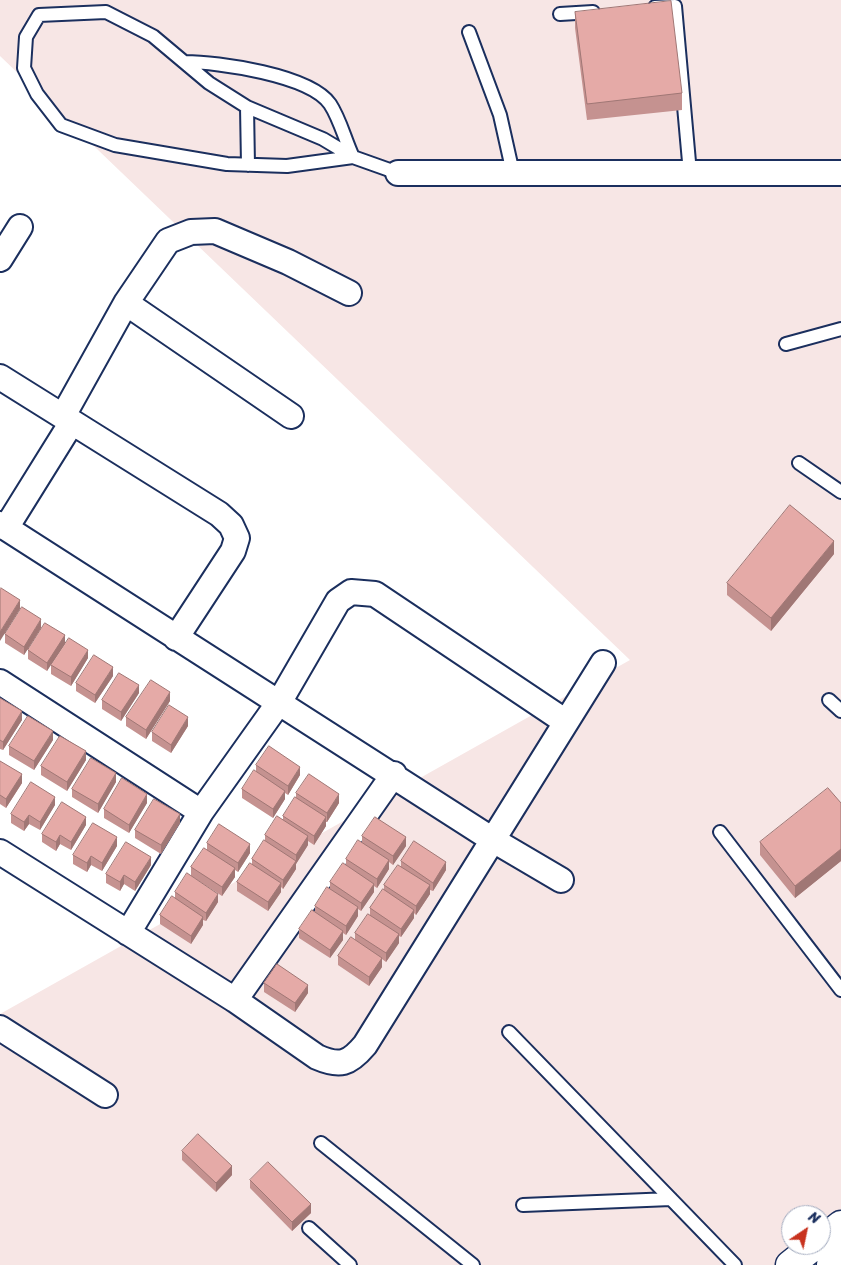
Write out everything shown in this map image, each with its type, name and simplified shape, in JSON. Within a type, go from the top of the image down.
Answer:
[{"type":"main road","points":[[831,1233],[841,1225]]},
{"type":"main road","points":[[790,1265],[803,1255]]},
{"type":"main road","points":[[831,1265],[841,1257]]},
{"type":"street","points":[[398,173],[841,173]]},
{"type":"street","points":[[0,259],[20,227]]},
{"type":"street","points":[[350,293],[288,262],[215,231],[191,232],[168,241],[126,303],[67,419],[3,526],[176,638],[280,701],[394,774],[493,840],[561,880]]},
{"type":"street","points":[[126,303],[291,416]]},
{"type":"street","points":[[0,377],[219,514],[231,525],[237,538],[233,551],[176,638]]},
{"type":"street","points":[[128,933],[201,812],[280,701],[338,601],[351,592],[375,594],[566,722]]},
{"type":"street","points":[[0,852],[235,1000],[317,1057],[330,1063],[343,1063],[355,1057],[603,664]]},
{"type":"street","points":[[0,682],[201,812]]},
{"type":"street","points":[[235,1000],[394,774]]},
{"type":"street","points":[[2,1033],[105,1095]]},
{"type":"lane","points":[[646,8],[675,6],[690,173]]},
{"type":"lane","points":[[560,14],[608,11]]},
{"type":"lane","points":[[353,157],[287,166],[248,165],[183,158],[115,145],[61,125],[37,94],[24,68],[26,37],[39,15],[106,12],[153,36],[210,83],[247,107],[323,139],[353,157],[398,173]]},
{"type":"lane","points":[[469,32],[500,115],[513,173]]},
{"type":"lane","points":[[185,62],[204,62],[240,68],[306,85],[329,103],[353,157]]},
{"type":"lane","points":[[247,107],[248,165]]},
{"type":"lane","points":[[786,344],[841,329]]},
{"type":"lane","points":[[799,462],[841,492]]},
{"type":"lane","points":[[829,700],[841,710]]},
{"type":"lane","points":[[720,832],[841,990]]},
{"type":"lane","points":[[509,1032],[734,1265]]},
{"type":"lane","points":[[320,1143],[473,1265]]},
{"type":"lane","points":[[524,1205],[671,1199]]},
{"type":"lane","points":[[309,1228],[350,1265]]},
{"type":"shaded area","points":[[0,0],[841,0],[841,1265],[0,1265],[0,1014],[630,660],[0,56]]},
{"type":"building","points":[[671,1],[682,93],[587,104],[575,12]]},
{"type":"building","points":[[790,505],[834,541],[771,618],[727,583]]},
{"type":"building","points":[[0,589],[20,600],[0,632]]},
{"type":"building","points":[[22,607],[41,619],[24,647],[5,634]]},
{"type":"building","points":[[45,623],[65,635],[47,663],[28,650]]},
{"type":"building","points":[[69,638],[88,650],[71,677],[51,665]]},
{"type":"building","points":[[94,655],[113,667],[95,695],[76,683]]},
{"type":"building","points":[[119,673],[139,685],[121,712],[102,700]]},
{"type":"building","points":[[151,680],[170,692],[146,730],[126,717]]},
{"type":"building","points":[[0,698],[22,711],[3,742],[0,740]]},
{"type":"building","points":[[169,705],[188,717],[171,745],[152,732]]},
{"type":"building","points":[[28,716],[53,731],[34,761],[9,746]]},
{"type":"building","points":[[60,736],[86,751],[67,782],[41,766]]},
{"type":"building","points":[[269,746],[300,767],[288,786],[256,765]]},
{"type":"building","points":[[91,758],[116,773],[98,804],[72,789]]},
{"type":"building","points":[[0,761],[22,774],[6,799],[0,795]]},
{"type":"building","points":[[254,770],[285,791],[273,809],[242,789]]},
{"type":"building","points":[[309,774],[339,794],[327,813],[296,793]]},
{"type":"building","points":[[122,778],[147,794],[129,825],[104,809]]},
{"type":"building","points":[[31,782],[55,797],[40,822],[29,815],[24,822],[11,814]]},
{"type":"building","points":[[828,788],[841,803],[841,849],[795,886],[760,842]]},
{"type":"building","points":[[295,797],[326,817],[314,836],[283,816]]},
{"type":"building","points":[[154,799],[180,814],[161,845],[135,830]]},
{"type":"building","points":[[62,802],[86,817],[71,842],[60,835],[56,842],[42,834]]},
{"type":"building","points":[[277,816],[308,836],[296,855],[265,835]]},
{"type":"building","points":[[375,817],[406,837],[393,856],[362,836]]},
{"type":"building","points":[[93,823],[117,837],[102,863],[91,856],[87,863],[73,855]]},
{"type":"building","points":[[219,824],[250,844],[238,863],[207,843]]},
{"type":"building","points":[[264,840],[296,861],[283,880],[252,859]]},
{"type":"building","points":[[358,840],[389,860],[377,879],[346,859]]},
{"type":"building","points":[[414,841],[446,862],[433,883],[401,861]]},
{"type":"building","points":[[126,842],[151,857],[135,882],[124,875],[120,882],[106,874]]},
{"type":"building","points":[[204,848],[235,868],[222,887],[191,867]]},
{"type":"building","points":[[250,863],[281,883],[268,902],[237,882]]},
{"type":"building","points":[[343,863],[374,884],[361,903],[330,882]]},
{"type":"building","points":[[398,865],[430,885],[416,906],[384,885]]},
{"type":"building","points":[[187,873],[218,894],[206,913],[175,892]]},
{"type":"building","points":[[327,887],[358,907],[346,926],[315,906]]},
{"type":"building","points":[[383,889],[414,910],[401,929],[370,908]]},
{"type":"building","points":[[172,896],[203,917],[191,936],[160,915]]},
{"type":"building","points":[[312,910],[343,931],[330,950],[299,929]]},
{"type":"building","points":[[368,914],[399,934],[386,953],[355,933]]},
{"type":"building","points":[[351,937],[382,958],[369,977],[338,956]]},
{"type":"building","points":[[277,964],[308,985],[295,1003],[264,983]]},
{"type":"building","points":[[198,1134],[232,1166],[216,1183],[182,1151]]},
{"type":"building","points":[[268,1162],[311,1204],[292,1222],[250,1180]]}]
